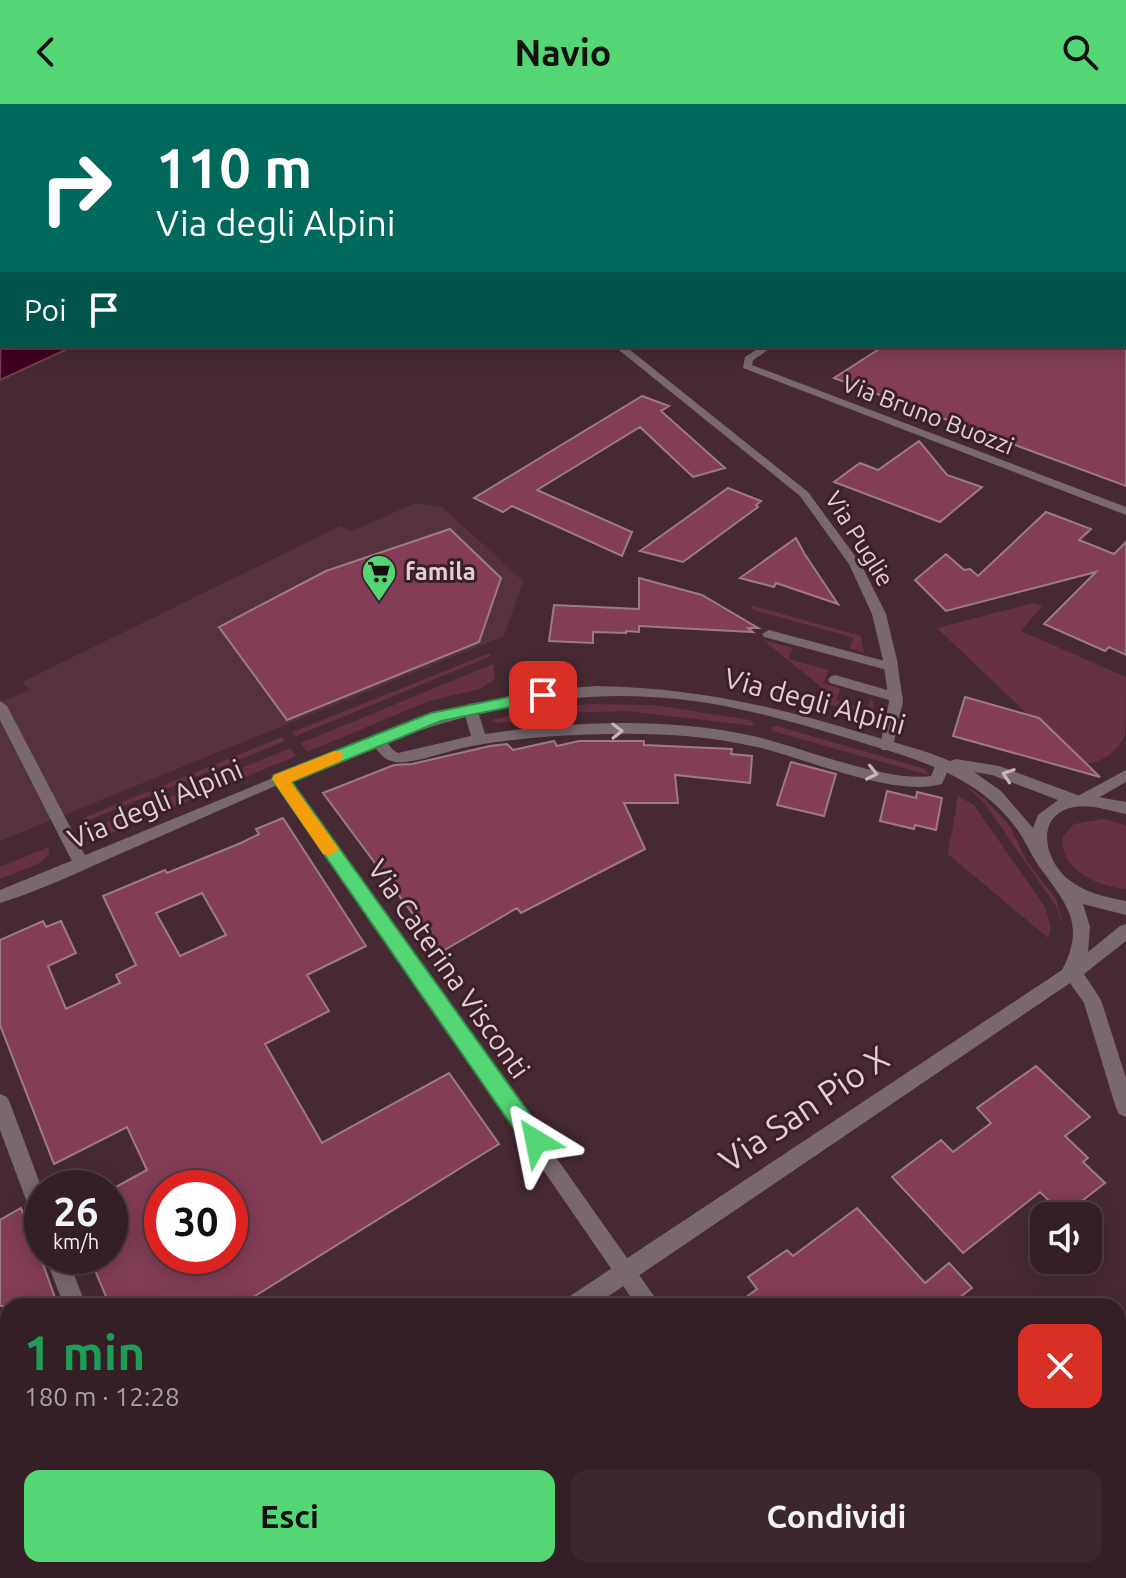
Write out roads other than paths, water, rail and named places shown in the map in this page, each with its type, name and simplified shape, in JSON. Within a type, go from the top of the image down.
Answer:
[{"type":"street","name":"Via Puglie","points":[[622,348],[804,494],[855,564],[879,614],[891,667],[896,697],[887,746]]},
{"type":"street","name":"Via Bruno Buozzi","points":[[766,348],[751,357],[747,366],[1126,511]]},
{"type":"street","points":[[769,634],[891,667]]},
{"type":"street","points":[[835,680],[896,697]]},
{"type":"street","name":"Via degli Alpini","points":[[0,897],[377,738],[470,708],[569,693],[662,693],[761,710],[939,762],[994,770],[1080,801],[1106,802],[1126,808]]},
{"type":"street","points":[[0,706],[81,863]]},
{"type":"street","points":[[470,708],[480,740]]},
{"type":"street","points":[[377,738],[391,757],[398,758],[480,740],[560,732],[705,731],[925,784],[937,780],[939,762]]},
{"type":"street","name":"Via degli Alpini","points":[[939,762],[998,795],[1021,818],[1038,851],[1059,880]]},
{"type":"street","points":[[1038,851],[1036,841],[1040,822],[1055,808],[1080,801],[1126,775]]},
{"type":"street","name":"Via Caterina Visconti","points":[[281,779],[645,1298]]},
{"type":"street","points":[[1059,880],[1093,901],[1126,908]]},
{"type":"street","points":[[1059,880],[1075,904],[1082,925],[1082,949],[1071,970],[1092,1000],[1126,1108]]},
{"type":"street","name":"Via San Pio X","points":[[586,1298],[1071,970],[1104,951],[1126,931]]},
{"type":"street","points":[[0,1103],[25,1170]]},
{"type":"street","points":[[63,1274],[72,1298]]},
{"type":"place","name":"famila","points":[[379,603]]}]
